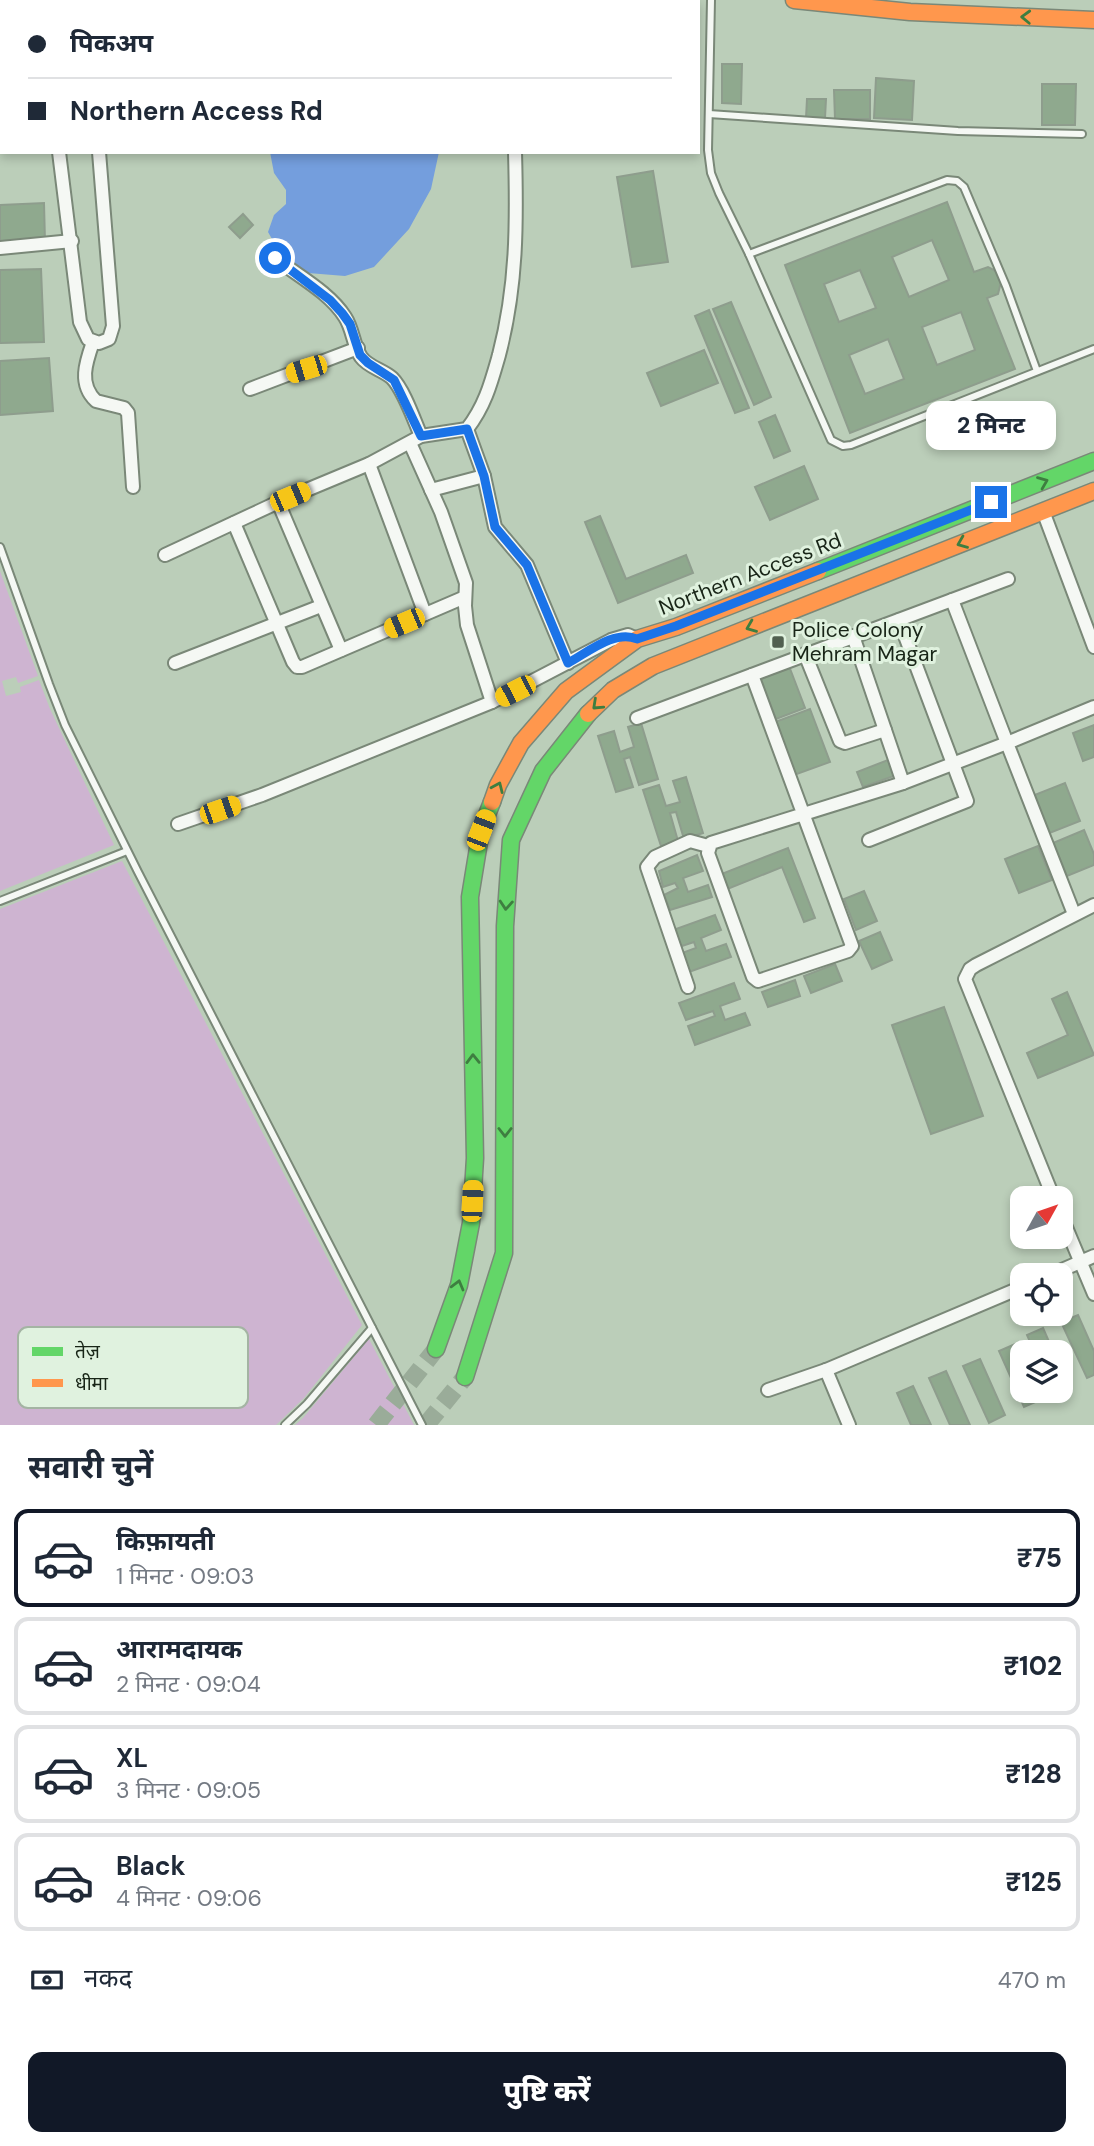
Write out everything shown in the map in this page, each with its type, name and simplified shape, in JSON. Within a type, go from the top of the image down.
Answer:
[{"type":"main road","points":[[794,0],[910,12],[1094,20]]},
{"type":"main road","name":"Northern Access Rd","points":[[436,1349],[459,1285],[471,1223],[475,1158],[470,897],[481,830],[498,785],[521,743],[566,691],[637,639],[1094,461]]},
{"type":"main road","points":[[465,1377],[504,1253],[505,926],[511,840],[543,771],[580,721],[613,690],[653,666],[1094,491]]},
{"type":"main road","points":[[676,626],[687,652]]},
{"type":"street","points":[[910,12],[925,0]]},
{"type":"street","points":[[59,154],[80,322],[84,334],[93,342]]},
{"type":"street","points":[[93,342],[108,339],[113,326],[99,154]]},
{"type":"street","points":[[165,555],[278,502],[369,464],[416,439],[467,429],[482,407],[491,385],[510,310],[515,268],[514,154]]},
{"type":"street","points":[[0,248],[72,241]]},
{"type":"street","points":[[275,258],[336,305],[350,324],[364,361],[389,376],[397,385],[431,490],[466,583],[467,625],[492,702]]},
{"type":"street","points":[[93,342],[86,360],[86,388],[96,401],[124,408],[128,413],[133,487]]},
{"type":"street","points":[[250,389],[358,348]]},
{"type":"street","points":[[467,429],[484,476],[495,527],[527,565],[568,663]]},
{"type":"street","points":[[369,464],[425,614]]},
{"type":"street","points":[[431,490],[484,476]]},
{"type":"street","points":[[278,502],[341,650]]},
{"type":"street","points":[[1043,511],[1094,647]]},
{"type":"street","points":[[234,523],[297,667],[465,597]]},
{"type":"street","points":[[637,718],[1008,579]]},
{"type":"street","points":[[952,600],[1074,914]]},
{"type":"street","points":[[175,663],[321,606]]},
{"type":"street","points":[[869,840],[966,802],[955,764],[899,620]]},
{"type":"street","points":[[178,824],[262,795],[492,702],[622,636],[628,635],[637,639]]},
{"type":"street","points":[[853,636],[903,783]]},
{"type":"street","points":[[805,654],[840,741],[845,743],[885,730]]},
{"type":"street","points":[[708,846],[717,883],[753,977],[761,981],[848,951],[852,947],[752,675]]},
{"type":"street","points":[[708,846],[715,841],[903,783],[1094,708]]},
{"type":"street","points":[[688,986],[647,867],[655,857],[690,841],[708,846]]},
{"type":"street","points":[[1049,1186],[965,979],[970,969],[976,965],[1094,905]]},
{"type":"street","points":[[1073,1245],[1094,1294]]},
{"type":"street","points":[[1073,1265],[1094,1256]]},
{"type":"street","points":[[768,1390],[826,1370],[1010,1292]]},
{"type":"street","points":[[826,1370],[849,1425]]},
{"type":"lane","points":[[711,0],[708,150],[711,173],[827,435],[836,444],[852,445],[1094,349]]},
{"type":"lane","points":[[709,114],[958,131],[1082,134]]},
{"type":"lane","points":[[749,254],[947,180],[957,181],[964,187],[975,212],[1037,371]]},
{"type":"lane","points":[[0,547],[65,725],[422,1425]]},
{"type":"lane","points":[[0,901],[127,851]]},
{"type":"lane","points":[[285,1425],[307,1404],[372,1328]]},
{"type":"shaded area","points":[[0,571],[38,676],[18,683],[16,677],[2,681],[6,696],[21,692],[20,687],[39,680],[114,845],[0,891]]},
{"type":"shaded area","points":[[122,861],[362,1325],[304,1398],[276,1425],[0,1425],[0,909]]},
{"type":"shaded area","points":[[369,1339],[414,1425],[295,1425],[303,1418]]},
{"type":"water","points":[[270,154],[439,154],[431,189],[409,229],[374,267],[345,276],[308,273],[284,260],[268,232],[274,215],[286,204],[286,190],[274,173]]},
{"type":"building","points":[[722,64],[742,64],[741,104],[722,103]]},
{"type":"building","points":[[876,78],[914,81],[912,120],[874,118]]},
{"type":"building","points":[[1042,84],[1076,84],[1075,125],[1042,125]]},
{"type":"building","points":[[834,90],[870,90],[870,119],[835,119]]},
{"type":"building","points":[[807,99],[826,99],[825,118],[806,118]]},
{"type":"building","points":[[653,171],[668,262],[632,267],[617,177]]},
{"type":"building","points":[[947,202],[974,272],[988,267],[998,272],[1001,282],[998,294],[987,298],[1015,369],[850,433],[785,265]],"holes":[[[932,240],[949,280],[909,297],[892,257]],[[860,270],[876,308],[839,322],[824,284]],[[961,312],[975,350],[937,365],[922,327]],[[888,339],[904,379],[865,394],[849,355]]]},
{"type":"building","points":[[44,203],[45,242],[0,244],[0,205]]},
{"type":"building","points":[[243,214],[253,225],[240,238],[229,227]]},
{"type":"building","points":[[41,269],[44,342],[0,343],[0,270]]},
{"type":"building","points":[[731,302],[771,397],[754,405],[713,309]]},
{"type":"building","points":[[709,310],[749,408],[735,413],[695,316]]},
{"type":"building","points":[[704,350],[718,383],[661,406],[647,373]]},
{"type":"building","points":[[49,358],[53,411],[0,415],[0,361]]},
{"type":"building","points":[[775,415],[790,451],[774,458],[759,422]]},
{"type":"building","points":[[804,466],[818,499],[770,520],[755,487]]},
{"type":"building","points":[[600,516],[626,579],[686,555],[693,573],[618,603],[585,522]]},
{"type":"building","points":[[789,666],[805,708],[776,719],[760,678]]},
{"type":"building","points":[[810,709],[830,762],[794,775],[775,722]]},
{"type":"building","points":[[641,723],[658,779],[639,785],[630,757],[624,759],[633,787],[616,792],[598,736],[614,731],[620,752],[634,747],[628,727]]},
{"type":"building","points":[[1094,725],[1094,757],[1083,761],[1073,733]]},
{"type":"building","points":[[888,760],[894,776],[863,787],[857,772]]},
{"type":"building","points":[[686,777],[703,833],[684,839],[676,812],[670,813],[678,841],[661,846],[643,790],[659,785],[666,806],[680,802],[673,781]]},
{"type":"building","points":[[1065,783],[1080,821],[1047,834],[1032,796]]},
{"type":"building","points":[[1084,830],[1094,854],[1094,865],[1067,876],[1053,843]]},
{"type":"building","points":[[1038,846],[1052,880],[1019,893],[1005,859]]},
{"type":"building","points":[[788,848],[815,918],[804,922],[782,867],[725,890],[719,875]]},
{"type":"building","points":[[697,855],[703,871],[683,878],[688,892],[708,885],[712,897],[670,910],[664,895],[678,888],[675,883],[663,887],[659,871]]},
{"type":"building","points":[[864,891],[877,921],[856,930],[844,899]]},
{"type":"building","points":[[715,915],[721,930],[701,938],[706,951],[726,944],[731,957],[689,972],[682,953],[696,948],[694,942],[679,947],[673,930]]},
{"type":"building","points":[[880,932],[892,960],[872,969],[859,941]]},
{"type":"building","points":[[835,964],[842,981],[811,993],[804,976]]},
{"type":"building","points":[[795,980],[800,996],[768,1007],[762,992]]},
{"type":"building","points":[[734,983],[740,999],[720,1006],[725,1020],[745,1013],[750,1025],[695,1045],[688,1026],[715,1016],[713,1011],[686,1020],[679,1003]]},
{"type":"building","points":[[1067,992],[1094,1055],[1038,1078],[1027,1053],[1068,1035],[1052,999]]},
{"type":"building","points":[[944,1007],[983,1116],[931,1134],[892,1025]]},
{"type":"building","points":[[1078,1315],[1094,1351],[1094,1375],[1087,1378],[1073,1348],[1073,1340],[1069,1340],[1063,1326],[1073,1326],[1073,1317]]},
{"type":"building","points":[[1043,1328],[1048,1340],[1029,1340],[1027,1335]]},
{"type":"building","points":[[1010,1346],[1010,1376],[999,1351]]},
{"type":"building","points":[[980,1359],[1005,1415],[989,1423],[963,1366]]},
{"type":"building","points":[[946,1371],[970,1425],[950,1425],[929,1378]]},
{"type":"building","points":[[913,1386],[931,1425],[911,1425],[897,1393]]},
{"type":"tunnel","points":[[376,1425],[436,1349]]},
{"type":"tunnel","points":[[426,1425],[465,1377]]},
{"type":"traffic: fast","points":[[818,571],[1094,461]]},
{"type":"traffic: fast","points":[[465,1377],[504,1253],[505,926],[511,840],[543,771],[588,714]]},
{"type":"traffic: fast","points":[[436,1349],[459,1285],[471,1223],[475,1158],[470,897],[481,830],[492,802]]},
{"type":"traffic: slow","points":[[794,0],[910,12],[1094,20]]},
{"type":"traffic: slow","points":[[588,714],[613,690],[653,666],[1094,491]]},
{"type":"traffic: slow","points":[[492,802],[498,785],[521,743],[566,691],[637,639],[676,627],[818,571]]},
{"type":"place","name":"Police Colony Mehram Magar","points":[[778,642]]},
{"type":"route","points":[[275,258],[330,300],[342,313],[350,324],[360,355],[364,361],[394,380],[421,436],[467,429],[484,476],[495,527],[527,565],[568,663],[611,640],[628,635],[637,639],[676,626],[991,502]]}]
